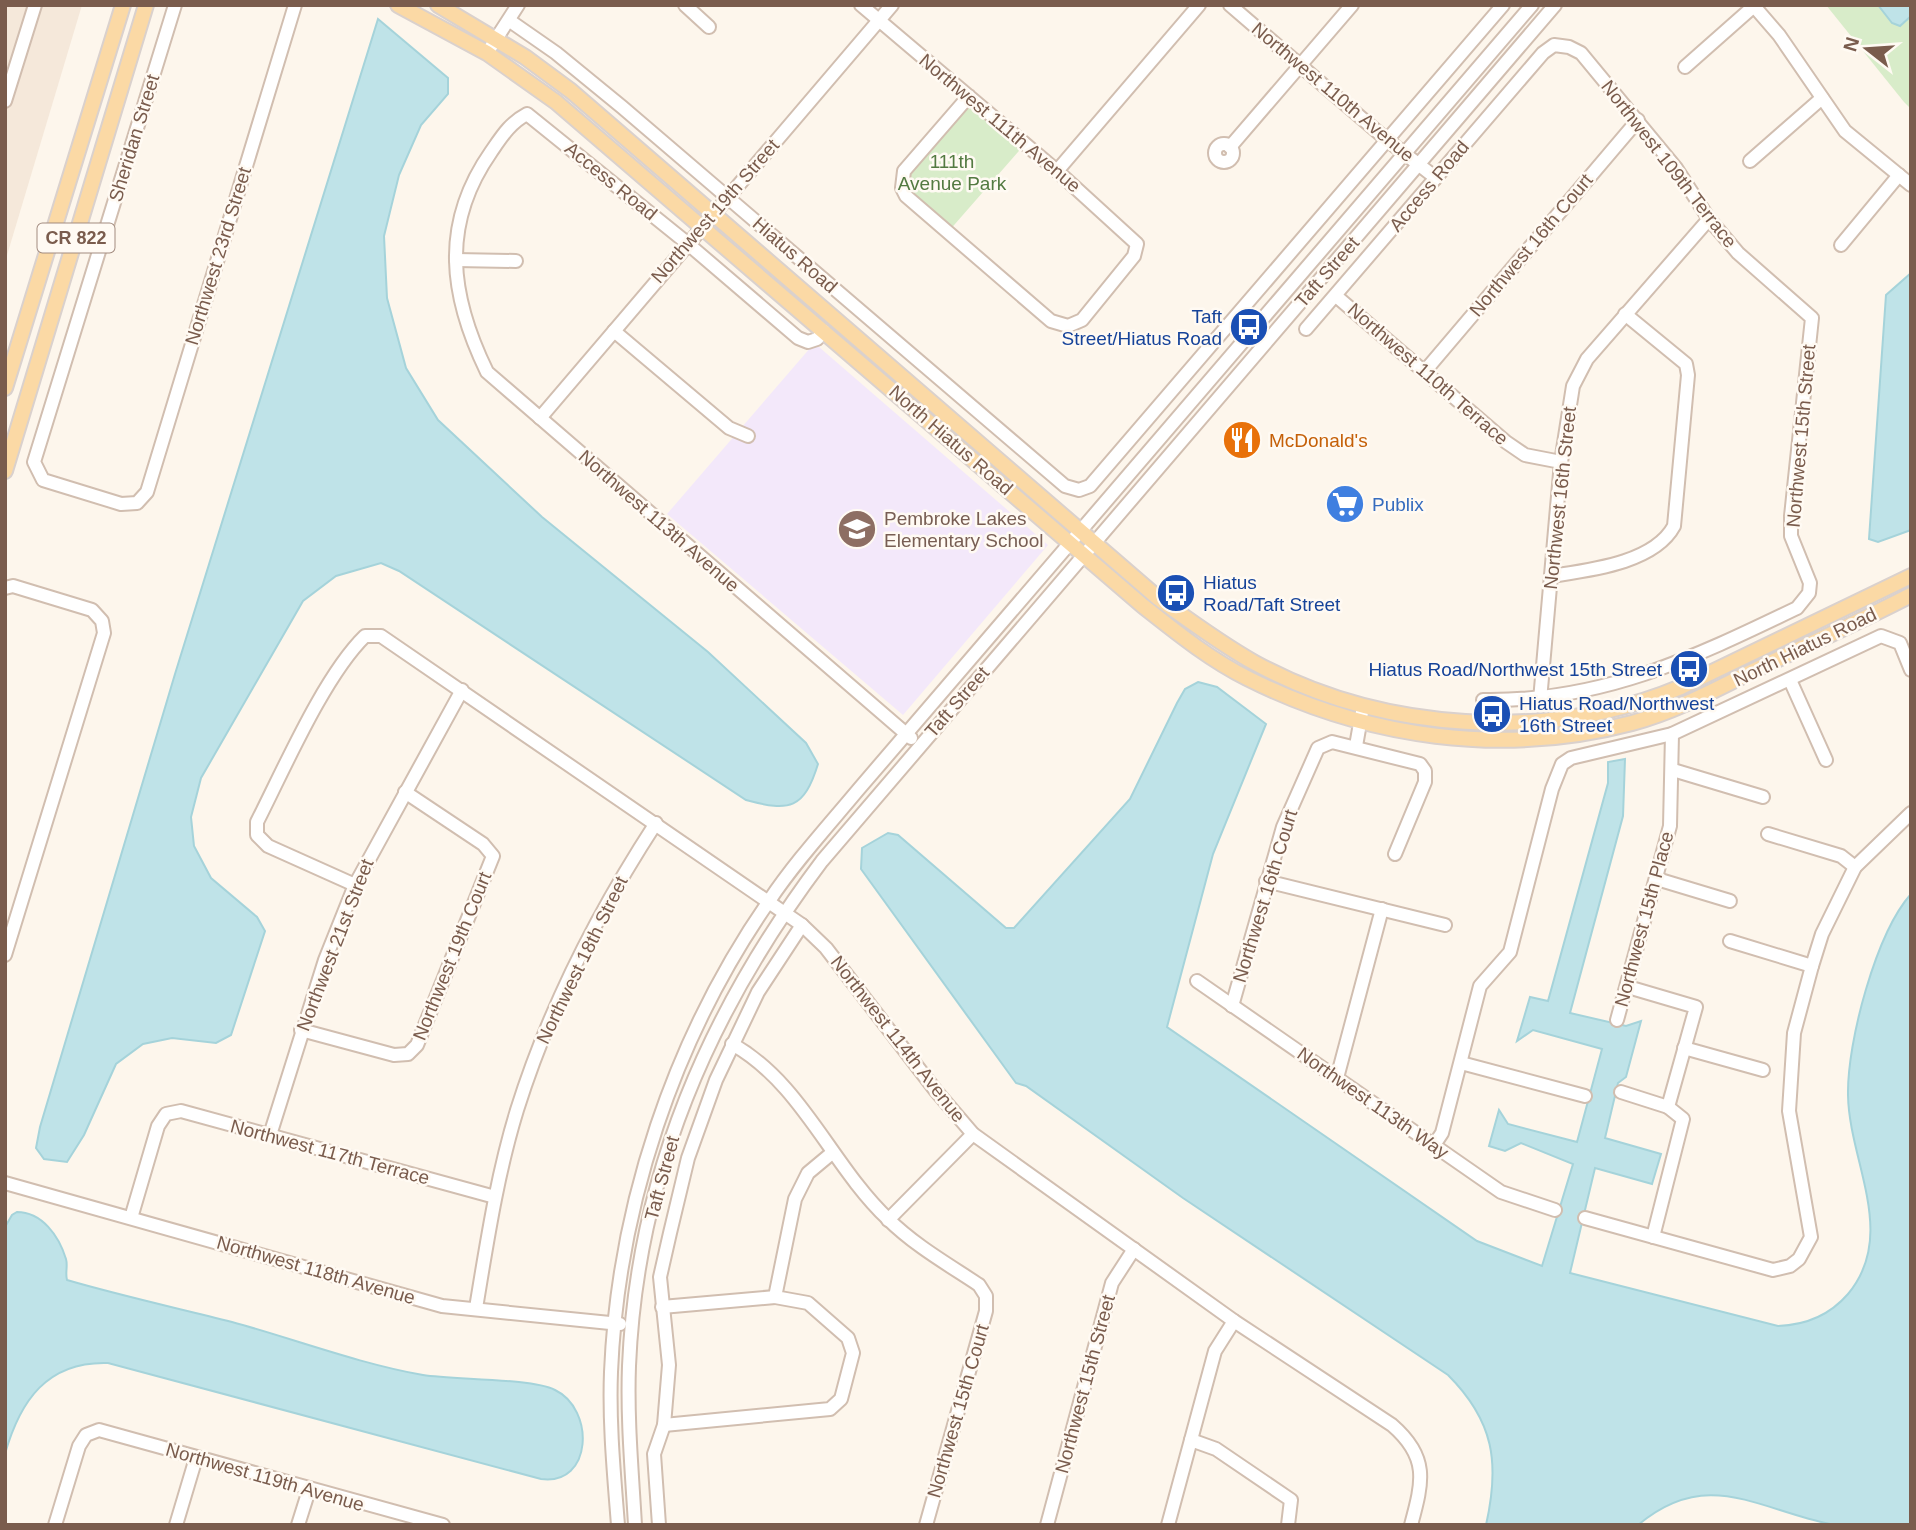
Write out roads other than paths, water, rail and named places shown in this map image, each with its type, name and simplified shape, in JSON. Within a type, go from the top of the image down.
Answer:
[{"type":"main road","name":"CR 822","points":[[5,388],[122,5]]},
{"type":"main road","name":"Sheridan Street","points":[[5,471],[146,5]]},
{"type":"main road","name":"North Hiatus Road","points":[[398,5],[487,52],[555,102],[1192,645],[1246,678],[1362,723],[1440,738],[1539,740],[1634,723],[1689,702],[1911,595]]},
{"type":"main road","name":"North Hiatus Road","points":[[438,5],[497,39],[571,92],[1158,598],[1207,634],[1257,664],[1311,688],[1363,704],[1443,720],[1491,724],[1528,722],[1627,705],[1681,687],[1911,576]]},
{"type":"main road","points":[[982,467],[993,454]]},
{"type":"main road","points":[[1681,687],[1689,702]]},
{"type":"street","points":[[5,101],[34,5]]},
{"type":"street","name":"Sheridan Street","points":[[137,503],[121,504],[43,480],[34,463],[175,5]]},
{"type":"street","name":"Northwest 23rd Street","points":[[137,503],[147,492],[296,5]]},
{"type":"street","points":[[487,52],[510,21],[518,5]]},
{"type":"street","points":[[685,5],[709,27]]},
{"type":"street","name":"Northwest 111th Avenue","points":[[861,5],[969,96],[1057,172],[1137,244],[1134,256],[1082,320],[1068,326],[1051,321],[906,196],[902,188],[904,171],[969,96]]},
{"type":"street","name":"Northwest 19th Street","points":[[540,418],[892,5]]},
{"type":"street","points":[[1057,172],[1199,5]]},
{"type":"street","name":"Northwest 110th Avenue","points":[[1230,5],[1387,140],[1436,178]]},
{"type":"street","points":[[1230,147],[1352,5]]},
{"type":"street","name":"Taft Street","points":[[1079,490],[1090,486],[1503,5]]},
{"type":"street","name":"Taft Street","points":[[618,1525],[611,1432],[614,1323],[635,1201],[665,1104],[691,1038],[730,963],[769,901],[905,734],[1532,5]]},
{"type":"street","name":"Taft Street","points":[[635,1525],[629,1432],[632,1325],[640,1265],[653,1205],[681,1111],[707,1047],[744,973],[783,911],[822,860],[1555,5]]},
{"type":"street","points":[[1685,67],[1754,6],[1779,35],[1845,131],[1911,185]]},
{"type":"street","name":"Hiatus Road","points":[[510,21],[556,53],[1065,486],[1079,490]]},
{"type":"street","name":"Northwest 109th Terrace","points":[[1554,45],[1569,47],[1581,53],[1676,168],[1709,219],[1738,253],[1807,310],[1812,318]]},
{"type":"street","name":"Access Road","points":[[1306,329],[1542,53],[1554,45]]},
{"type":"street","points":[[1751,161],[1822,98]]},
{"type":"street","name":"Access Road","points":[[527,114],[687,243],[799,338],[808,342],[817,340],[824,331]]},
{"type":"street","name":"Northwest 113th Avenue","points":[[527,114],[512,122],[476,174],[463,202],[456,239],[457,290],[470,336],[487,372],[919,745]]},
{"type":"street","name":"Northwest 16th Court","points":[[1425,371],[1638,120]]},
{"type":"street","points":[[1841,245],[1899,176]]},
{"type":"street","name":"Northwest 16th Street","points":[[1540,700],[1561,461],[1573,386],[1587,359],[1709,219]]},
{"type":"street","points":[[456,260],[516,261]]},
{"type":"street","name":"Northwest 110th Terrace","points":[[1336,296],[1516,449],[1525,455],[1561,461]]},
{"type":"street","points":[[1551,576],[1603,568],[1662,544],[1674,526],[1688,375],[1686,364],[1625,313]]},
{"type":"street","name":"Northwest 15th Street","points":[[1673,665],[1797,608],[1809,593],[1810,583],[1791,536],[1791,516],[1812,318]]},
{"type":"street","points":[[614,331],[729,428],[748,436]]},
{"type":"street","points":[[1248,336],[1261,348]]},
{"type":"street","points":[[1180,415],[1193,428]]},
{"type":"street","points":[[5,588],[13,586],[93,610],[102,621],[104,633],[5,955]]},
{"type":"street","name":"Northwest 114th Avenue","points":[[355,885],[268,846],[257,835],[257,822],[305,727],[351,649],[365,636],[381,636],[656,822],[802,925],[826,947],[936,1091],[973,1133],[1234,1321],[1392,1424],[1410,1440],[1418,1459],[1419,1493],[1411,1525]]},
{"type":"street","points":[[1434,1144],[1442,1133],[1480,985],[1510,952],[1552,789],[1562,764],[1567,760],[1672,734],[1874,638],[1888,636],[1900,643],[1911,670]]},
{"type":"street","points":[[1483,700],[1540,700],[1607,685],[1673,665],[1681,687]]},
{"type":"street","points":[[956,675],[970,687]]},
{"type":"street","points":[[1790,680],[1826,760]]},
{"type":"street","name":"Northwest 21st Street","points":[[270,1135],[301,1030],[355,885],[462,690]]},
{"type":"street","points":[[1689,702],[1697,723]]},
{"type":"street","points":[[1363,704],[1362,723],[1356,746],[1410,760],[1425,771],[1425,782],[1395,854]]},
{"type":"street","name":"Northwest 15th Place","points":[[1617,1020],[1670,826],[1672,734]]},
{"type":"street","name":"Northwest 16th Court","points":[[1232,1006],[1265,881],[1283,827],[1318,748],[1332,742],[1356,746]]},
{"type":"street","points":[[1673,770],[1763,797]]},
{"type":"street","name":"Northwest 19th Court","points":[[301,1030],[394,1055],[408,1054],[417,1045],[493,856],[483,844],[405,792]]},
{"type":"street","points":[[1585,1218],[1773,1270],[1790,1266],[1799,1259],[1811,1237],[1789,1111],[1794,1033],[1822,934],[1855,867],[1911,813]]},
{"type":"street","name":"Northwest 18th Street","points":[[476,1308],[495,1197],[517,1111],[563,990],[626,868],[656,822]]},
{"type":"street","points":[[1768,834],[1841,856],[1855,867]]},
{"type":"street","points":[[1657,879],[1730,901]]},
{"type":"street","points":[[1265,881],[1446,925]]},
{"type":"street","points":[[1337,1078],[1382,909]]},
{"type":"street","points":[[659,1525],[654,1454],[664,1425],[668,1365],[660,1277],[688,1158],[732,1044],[758,992],[802,925]]},
{"type":"street","points":[[1730,940],[1812,966]]},
{"type":"street","name":"Northwest 113th Way","points":[[1197,981],[1502,1192],[1555,1210]]},
{"type":"street","points":[[1628,987],[1696,1007],[1668,1107]]},
{"type":"street","points":[[732,1044],[757,1058],[777,1076],[832,1153],[888,1220],[973,1133]]},
{"type":"street","points":[[1684,1048],[1763,1070]]},
{"type":"street","points":[[1461,1063],[1585,1096]]},
{"type":"street","points":[[1621,1092],[1668,1107],[1683,1119],[1653,1237]]},
{"type":"street","points":[[665,1104],[681,1111]]},
{"type":"street","name":"Northwest 117th Terrace","points":[[131,1218],[158,1126],[166,1114],[181,1111],[495,1197]]},
{"type":"street","points":[[775,1297],[795,1199],[808,1173],[832,1153]]},
{"type":"street","name":"Northwest 118th Avenue","points":[[5,1183],[442,1306],[632,1325]]},
{"type":"street","name":"Northwest 15th Court","points":[[888,1220],[979,1285],[986,1296],[986,1311],[926,1525]]},
{"type":"street","name":"Northwest 15th Street","points":[[1047,1525],[1112,1283],[1135,1249]]},
{"type":"street","points":[[662,1307],[775,1297],[808,1303],[848,1338],[853,1353],[841,1399],[830,1409],[664,1425]]},
{"type":"street","points":[[1168,1525],[1215,1351],[1234,1321]]},
{"type":"street","name":"Northwest 119th Avenue","points":[[55,1525],[79,1446],[86,1434],[99,1430],[419,1522],[443,1525]]},
{"type":"street","points":[[1191,1440],[1216,1449],[1291,1500],[1292,1510],[1288,1525]]},
{"type":"street","points":[[176,1525],[196,1458]]},
{"type":"street","points":[[298,1525],[309,1490]]},
{"type":"water","points":[[1878,5],[1911,5],[1911,16],[1900,26],[1892,23]]},
{"type":"water","points":[[378,19],[448,78],[448,94],[421,125],[399,175],[384,236],[387,298],[406,368],[438,420],[542,517],[708,652],[806,743],[818,764],[807,790],[793,803],[774,806],[746,800],[399,571],[381,563],[336,576],[303,601],[201,778],[191,817],[194,846],[211,878],[257,917],[265,931],[231,1035],[216,1043],[172,1038],[143,1044],[116,1064],[84,1135],[67,1162],[44,1159],[36,1148],[40,1127],[175,674]]},
{"type":"water","points":[[1911,273],[1911,530],[1878,542],[1869,539],[1886,295]]},
{"type":"water","points":[[1198,682],[1217,687],[1266,724],[1213,854],[1167,1027],[1477,1241],[1542,1266],[1573,1164],[1521,1143],[1505,1151],[1489,1146],[1499,1110],[1508,1124],[1577,1142],[1602,1049],[1533,1030],[1517,1041],[1530,997],[1548,1001],[1608,783],[1608,762],[1625,759],[1623,816],[1570,1013],[1626,1026],[1641,1021],[1626,1077],[1618,1083],[1605,1138],[1661,1154],[1652,1184],[1595,1168],[1570,1273],[1778,1326],[1798,1324],[1816,1318],[1841,1302],[1862,1271],[1869,1247],[1867,1197],[1850,1120],[1848,1095],[1852,1047],[1875,961],[1886,934],[1911,894],[1911,1525],[1860,1527],[1830,1524],[1755,1502],[1710,1495],[1687,1498],[1663,1508],[1638,1525],[1486,1525],[1492,1482],[1490,1444],[1475,1409],[1448,1375],[1183,1198],[1026,1086],[1016,1083],[861,869],[862,848],[888,833],[898,835],[1006,928],[1014,928],[1130,799],[1185,689]]},
{"type":"water","points":[[17,1212],[34,1216],[54,1234],[66,1259],[67,1280],[232,1322],[399,1370],[437,1377],[529,1383],[555,1390],[568,1400],[577,1413],[582,1428],[579,1459],[571,1471],[558,1478],[541,1479],[108,1363],[87,1364],[68,1369],[39,1388],[19,1417],[5,1454],[5,1227]]},
{"type":"place","name":"Taft Street/Hiatus Road","points":[[1249,327]]},
{"type":"place","name":"McDonald's","points":[[1242,440]]},
{"type":"place","name":"Publix","points":[[1345,504]]},
{"type":"place","name":"Pembroke Lakes Elementary School","points":[[857,529]]},
{"type":"place","name":"Hiatus Road/Taft Street","points":[[1176,593]]},
{"type":"place","name":"Hiatus Road/Northwest 15th Street","points":[[1689,669]]},
{"type":"place","name":"Hiatus Road/Northwest 16th Street","points":[[1492,714]]},
{"type":"park label","name":"111th Avenue Park","points":[[952,172]]}]
